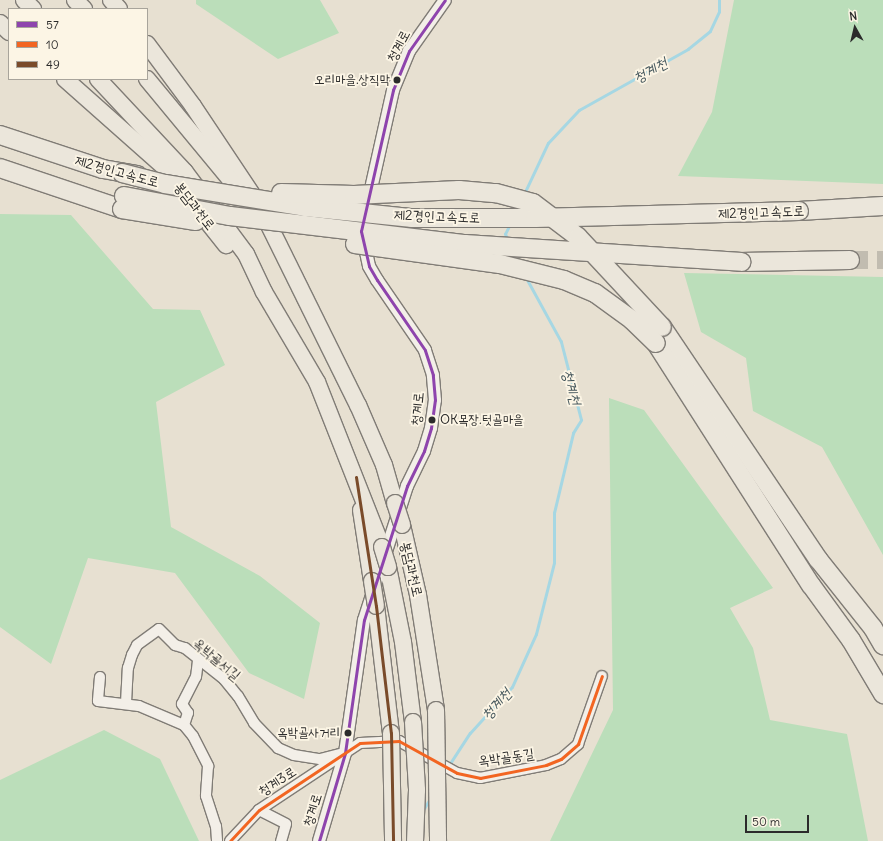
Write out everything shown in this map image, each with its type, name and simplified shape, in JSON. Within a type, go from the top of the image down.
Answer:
[{"type":"highway","points":[[24,0],[32,8]]},
{"type":"highway","points":[[75,0],[83,8]]},
{"type":"highway","points":[[111,0],[118,8]]},
{"type":"highway","points":[[0,23],[8,31]]},
{"type":"highway","name":"봉담과천로","points":[[148,45],[193,106],[259,205],[358,405],[384,465],[402,525],[418,595],[436,710],[438,841]]},
{"type":"highway","name":"봉담과천로","points":[[66,80],[164,167],[264,292]]},
{"type":"highway","name":"봉담과천로","points":[[99,80],[185,172],[246,254],[264,292],[317,382],[356,477],[388,567],[403,642],[413,722],[417,790],[415,841]]},
{"type":"highway","name":"봉담과천로","points":[[147,80],[233,182],[292,271]]},
{"type":"highway","name":"제2경인고속도로","points":[[0,135],[72,159],[165,184],[305,207],[412,218],[535,218],[799,211],[883,206]]},
{"type":"highway","name":"제2경인고속도로","points":[[0,167],[123,203],[465,244],[741,262],[850,260]]},
{"type":"highway","points":[[122,173],[266,193],[354,195],[459,190],[496,193],[533,203],[578,237],[659,335],[818,559],[873,628],[883,645]]},
{"type":"highway","points":[[123,203],[500,264],[557,278],[595,293],[632,320],[659,335],[811,585],[851,640],[883,694]]},
{"type":"highway","name":"봉담과천로","points":[[356,477],[395,737],[393,841]]},
{"type":"street","name":"청계로","points":[[318,841],[345,753],[364,620],[407,486],[424,451],[431,428],[435,400],[433,375],[425,350],[369,266],[362,231],[393,90],[409,51],[445,0]]},
{"type":"street","name":"옥박골서길","points":[[126,703],[128,668],[132,655],[137,645],[159,628],[175,645],[185,648],[198,660],[224,679],[238,696],[254,723],[278,748],[294,755],[320,759],[345,753]]},
{"type":"street","points":[[184,725],[188,713],[182,704],[196,677],[198,660]]},
{"type":"street","name":"옥박골동길","points":[[395,737],[457,773],[480,778],[546,765],[561,759],[578,744],[602,676]]},
{"type":"street","points":[[100,677],[98,701],[126,703],[184,725],[202,751],[208,766],[206,796],[216,826],[218,841]]},
{"type":"street","points":[[345,753],[360,743],[395,737]]},
{"type":"street","name":"청계3로","points":[[230,841],[259,810],[345,753]]},
{"type":"street","points":[[259,810],[286,824],[281,841]]},
{"type":"green space","points":[[196,0],[320,0],[339,33],[278,59],[196,4]]},
{"type":"green space","points":[[734,0],[883,0],[883,184],[678,176],[712,112]]},
{"type":"green space","points":[[0,214],[71,215],[153,309],[200,310],[225,365],[156,402],[171,527],[260,576],[320,623],[304,699],[249,673],[175,573],[88,558],[51,664],[0,627]]},
{"type":"green space","points":[[684,273],[883,277],[883,555],[822,447],[753,411],[746,358],[701,332]]},
{"type":"green space","points":[[609,398],[644,410],[773,588],[730,608],[753,648],[770,720],[847,734],[868,841],[550,841],[613,710]]},
{"type":"green space","points":[[104,730],[160,759],[199,841],[0,841],[0,780]]},
{"type":"waterway","name":"청계천","points":[[524,194],[548,143],[579,110],[688,49],[710,31],[719,12],[719,0]]},
{"type":"waterway","name":"청계천","points":[[507,239],[505,234],[509,226]]},
{"type":"waterway","name":"청계천","points":[[449,765],[470,733],[512,687],[536,634],[554,563],[554,513],[573,433],[581,420],[561,342],[526,278]]},
{"type":"waterway","name":"청계천","points":[[423,810],[431,797]]},
{"type":"tunnel","points":[[850,260],[883,260]]},
{"type":"transit line","name":"57","points":[[319,841],[345,753],[364,620],[407,486],[424,451],[431,428],[435,400],[433,375],[425,350],[369,266],[361,231],[393,90],[409,51],[445,0]]},
{"type":"transit line","name":"49","points":[[356,477],[376,606],[391,733],[393,841]]},
{"type":"transit line","name":"10","points":[[230,841],[259,810],[360,743],[399,741],[457,773],[480,778],[546,765],[561,759],[578,744],[602,676]]},
{"type":"place","name":"오리마을.상직막","points":[[397,80]]},
{"type":"place","name":"OK목장.텃골마을","points":[[432,420]]},
{"type":"place","name":"옥박골사거리","points":[[348,733]]}]
